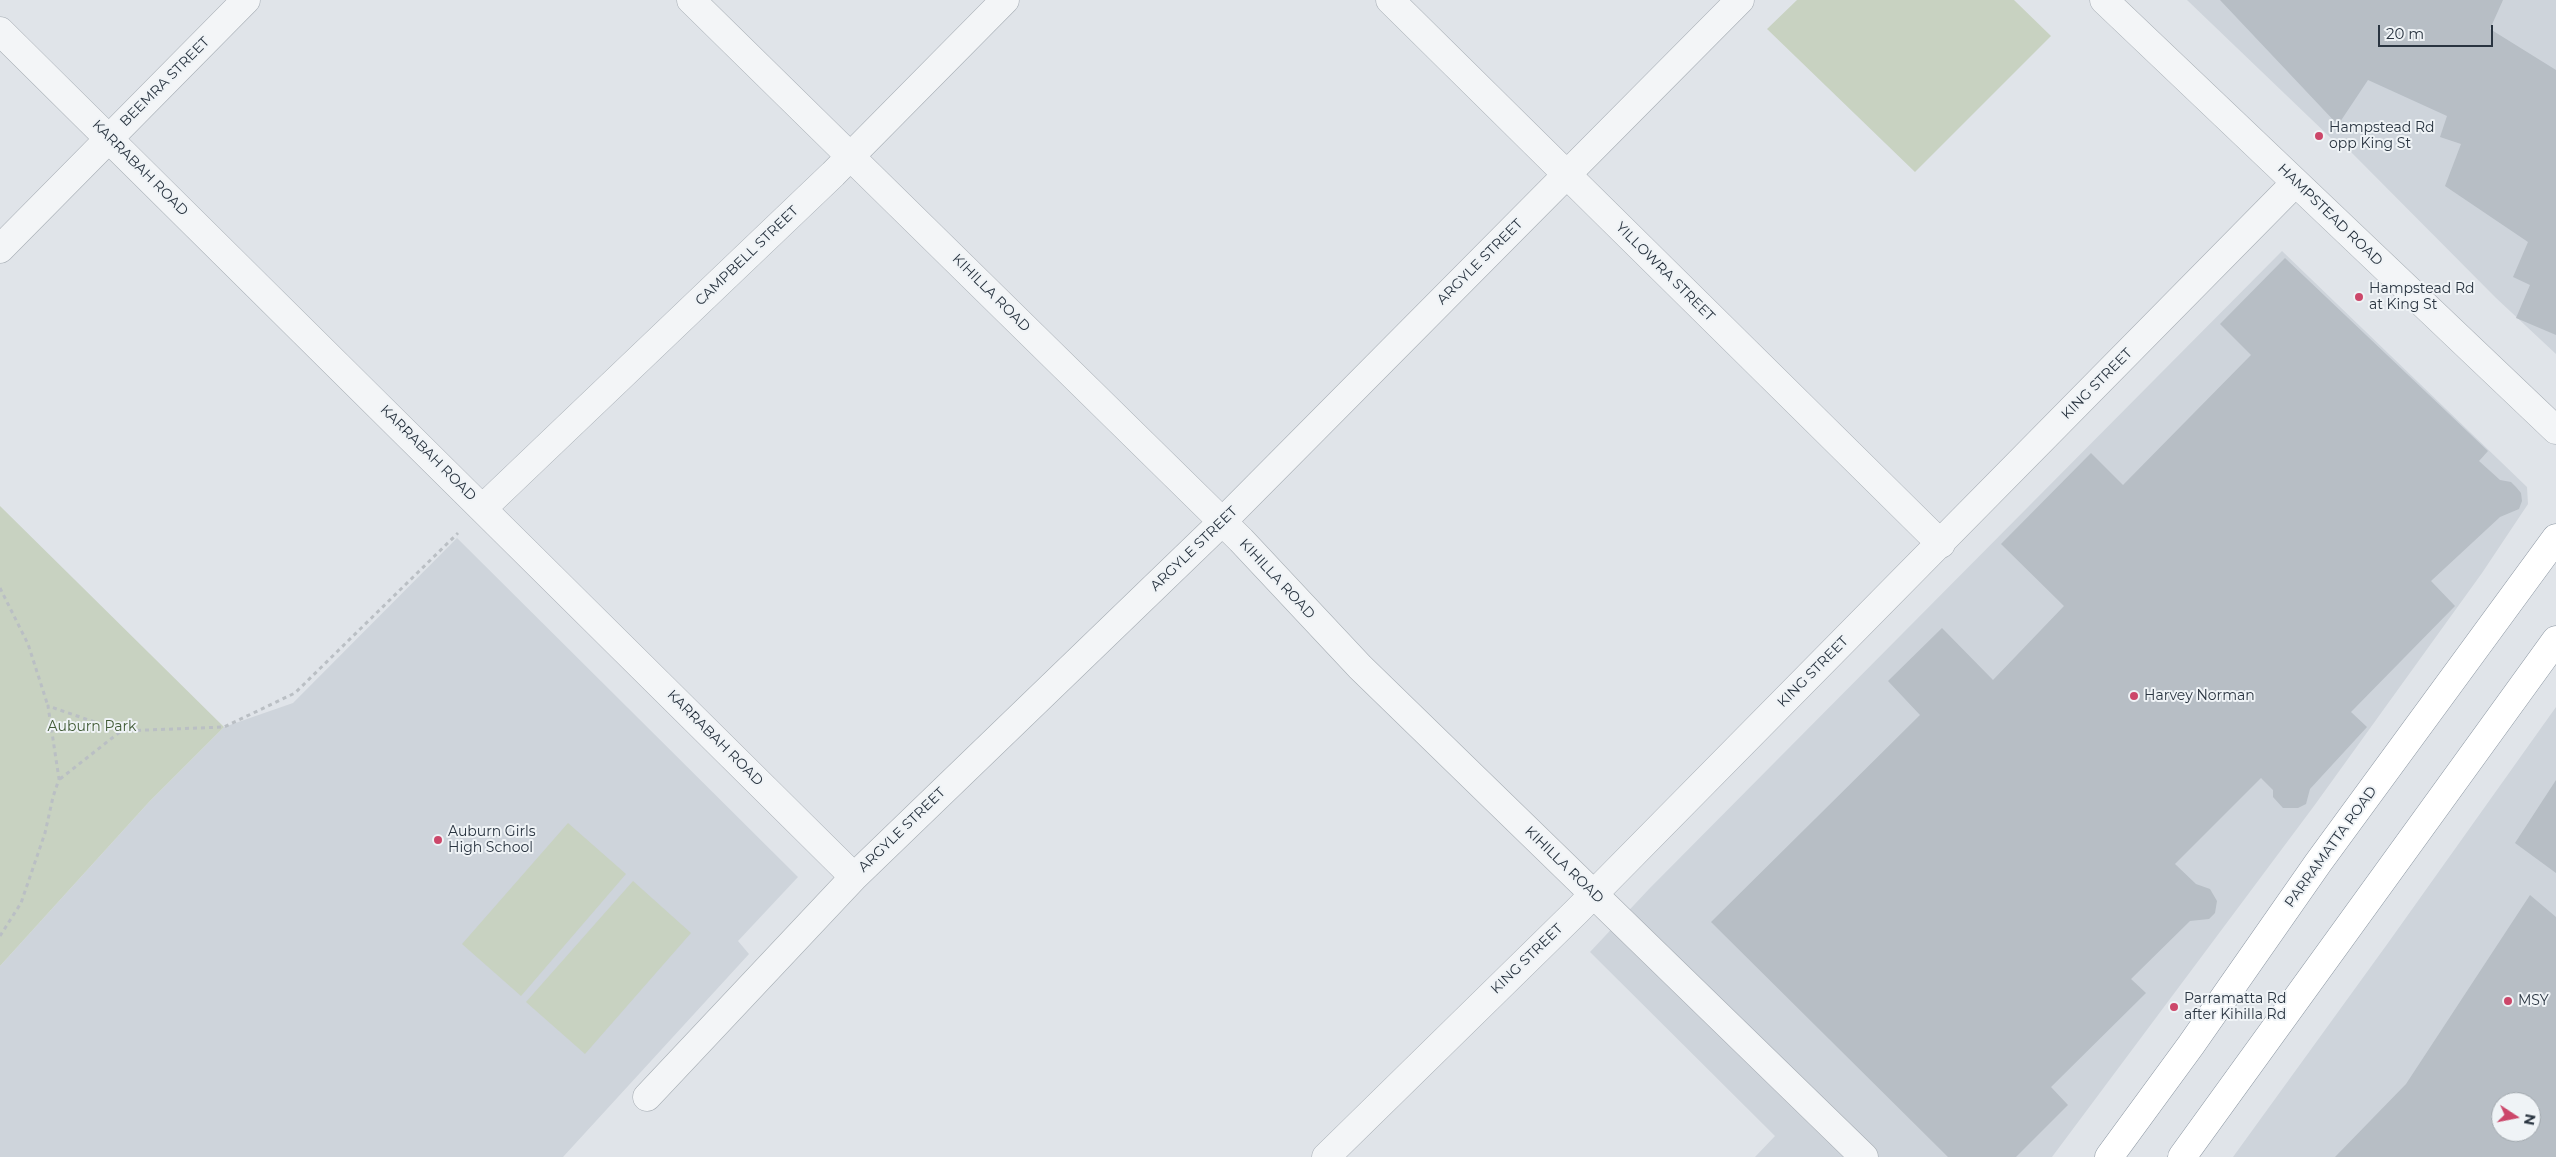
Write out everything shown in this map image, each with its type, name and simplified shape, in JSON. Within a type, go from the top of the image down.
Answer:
[{"type":"highway","name":"PARRAMATTA ROAD","points":[[2109,1157],[2191,1045],[2318,863],[2556,538]]},
{"type":"highway","points":[[2182,1157],[2556,640]]},
{"type":"street","name":"BEEMRA STREET","points":[[0,248],[246,0]]},
{"type":"street","name":"KIHILLA ROAD","points":[[691,0],[851,155],[1222,522],[1360,667],[1864,1157]]},
{"type":"street","name":"CAMPBELL STREET","points":[[484,508],[851,155],[1005,0]]},
{"type":"street","name":"YILLOWRA STREET","points":[[1390,0],[1941,544]]},
{"type":"street","name":"ARGYLE STREET","points":[[647,1097],[854,877],[1222,522],[1565,174],[1740,0]]},
{"type":"street","name":"HAMPSTEAD ROAD","points":[[2104,0],[2556,430]]},
{"type":"street","name":"KARRABAH ROAD","points":[[0,31],[484,508],[854,877]]},
{"type":"street","name":"KING STREET","points":[[1326,1157],[1594,894],[2296,183]]},
{"type":"path","points":[[48,706],[120,731],[224,727],[295,693],[484,508]]},
{"type":"path","points":[[0,588],[28,644],[48,706],[59,779],[45,833],[21,903],[0,936]]},
{"type":"path","points":[[59,779],[120,731]]},
{"type":"shaded area","points":[[2187,0],[2556,0],[2556,354],[2496,298],[2350,151],[2334,141]]},
{"type":"shaded area","name":"Harvey Norman","points":[[2282,251],[2527,487],[2528,504],[2482,573],[2314,806],[2052,1157],[1755,1157],[1775,1136],[1590,952],[1649,889]]},
{"type":"shaded area","name":"Auburn Girls High School","points":[[457,538],[798,877],[738,941],[749,954],[563,1157],[0,1157],[0,966],[149,802],[224,727],[293,703]]},
{"type":"shaded area","points":[[2556,707],[2556,1157],[2233,1157],[2388,943]]},
{"type":"green space","points":[[1797,0],[2014,0],[2051,36],[1915,172],[1767,29]]},
{"type":"green space","name":"Auburn Park","points":[[0,506],[224,727],[149,802],[0,966]]},
{"type":"green space","points":[[568,823],[626,874],[521,996],[462,944]]},
{"type":"green space","points":[[633,881],[691,933],[585,1054],[526,1002]]},
{"type":"building","points":[[2220,0],[2503,0],[2490,29],[2556,70],[2556,335],[2516,318],[2530,285],[2513,277],[2528,242],[2445,186],[2461,144],[2440,137],[2447,116],[2368,80],[2338,125]]},
{"type":"building","name":"Harvey Norman","points":[[2285,258],[2488,451],[2479,461],[2500,480],[2511,482],[2521,493],[2522,501],[2519,509],[2500,517],[2431,581],[2455,606],[2351,712],[2367,727],[2310,789],[2306,804],[2298,808],[2283,808],[2273,797],[2273,790],[2261,778],[2175,864],[2196,884],[2210,889],[2217,901],[2215,913],[2209,919],[2190,921],[2131,979],[2146,993],[2051,1087],[2068,1105],[2016,1157],[1948,1157],[1711,922],[1920,715],[1888,681],[1942,628],[1993,680],[2064,606],[2001,544],[2091,453],[2123,485],[2251,355],[2220,324]]},
{"type":"building","points":[[2556,780],[2556,873],[2515,843]]},
{"type":"building","name":"MSY","points":[[2530,895],[2556,917],[2556,1157],[2335,1157],[2406,1084]]},
{"type":"place","name":"Hampstead Rd opp King St","points":[[2319,136]]},
{"type":"place","name":"Hampstead Rd at King St","points":[[2359,297]]},
{"type":"place","name":"Harvey Norman","points":[[2134,696]]},
{"type":"place","name":"Auburn Girls High School","points":[[438,840]]},
{"type":"place","name":"MSY","points":[[2508,1001]]},
{"type":"place","name":"Parramatta Rd after Kihilla Rd","points":[[2174,1007]]}]
